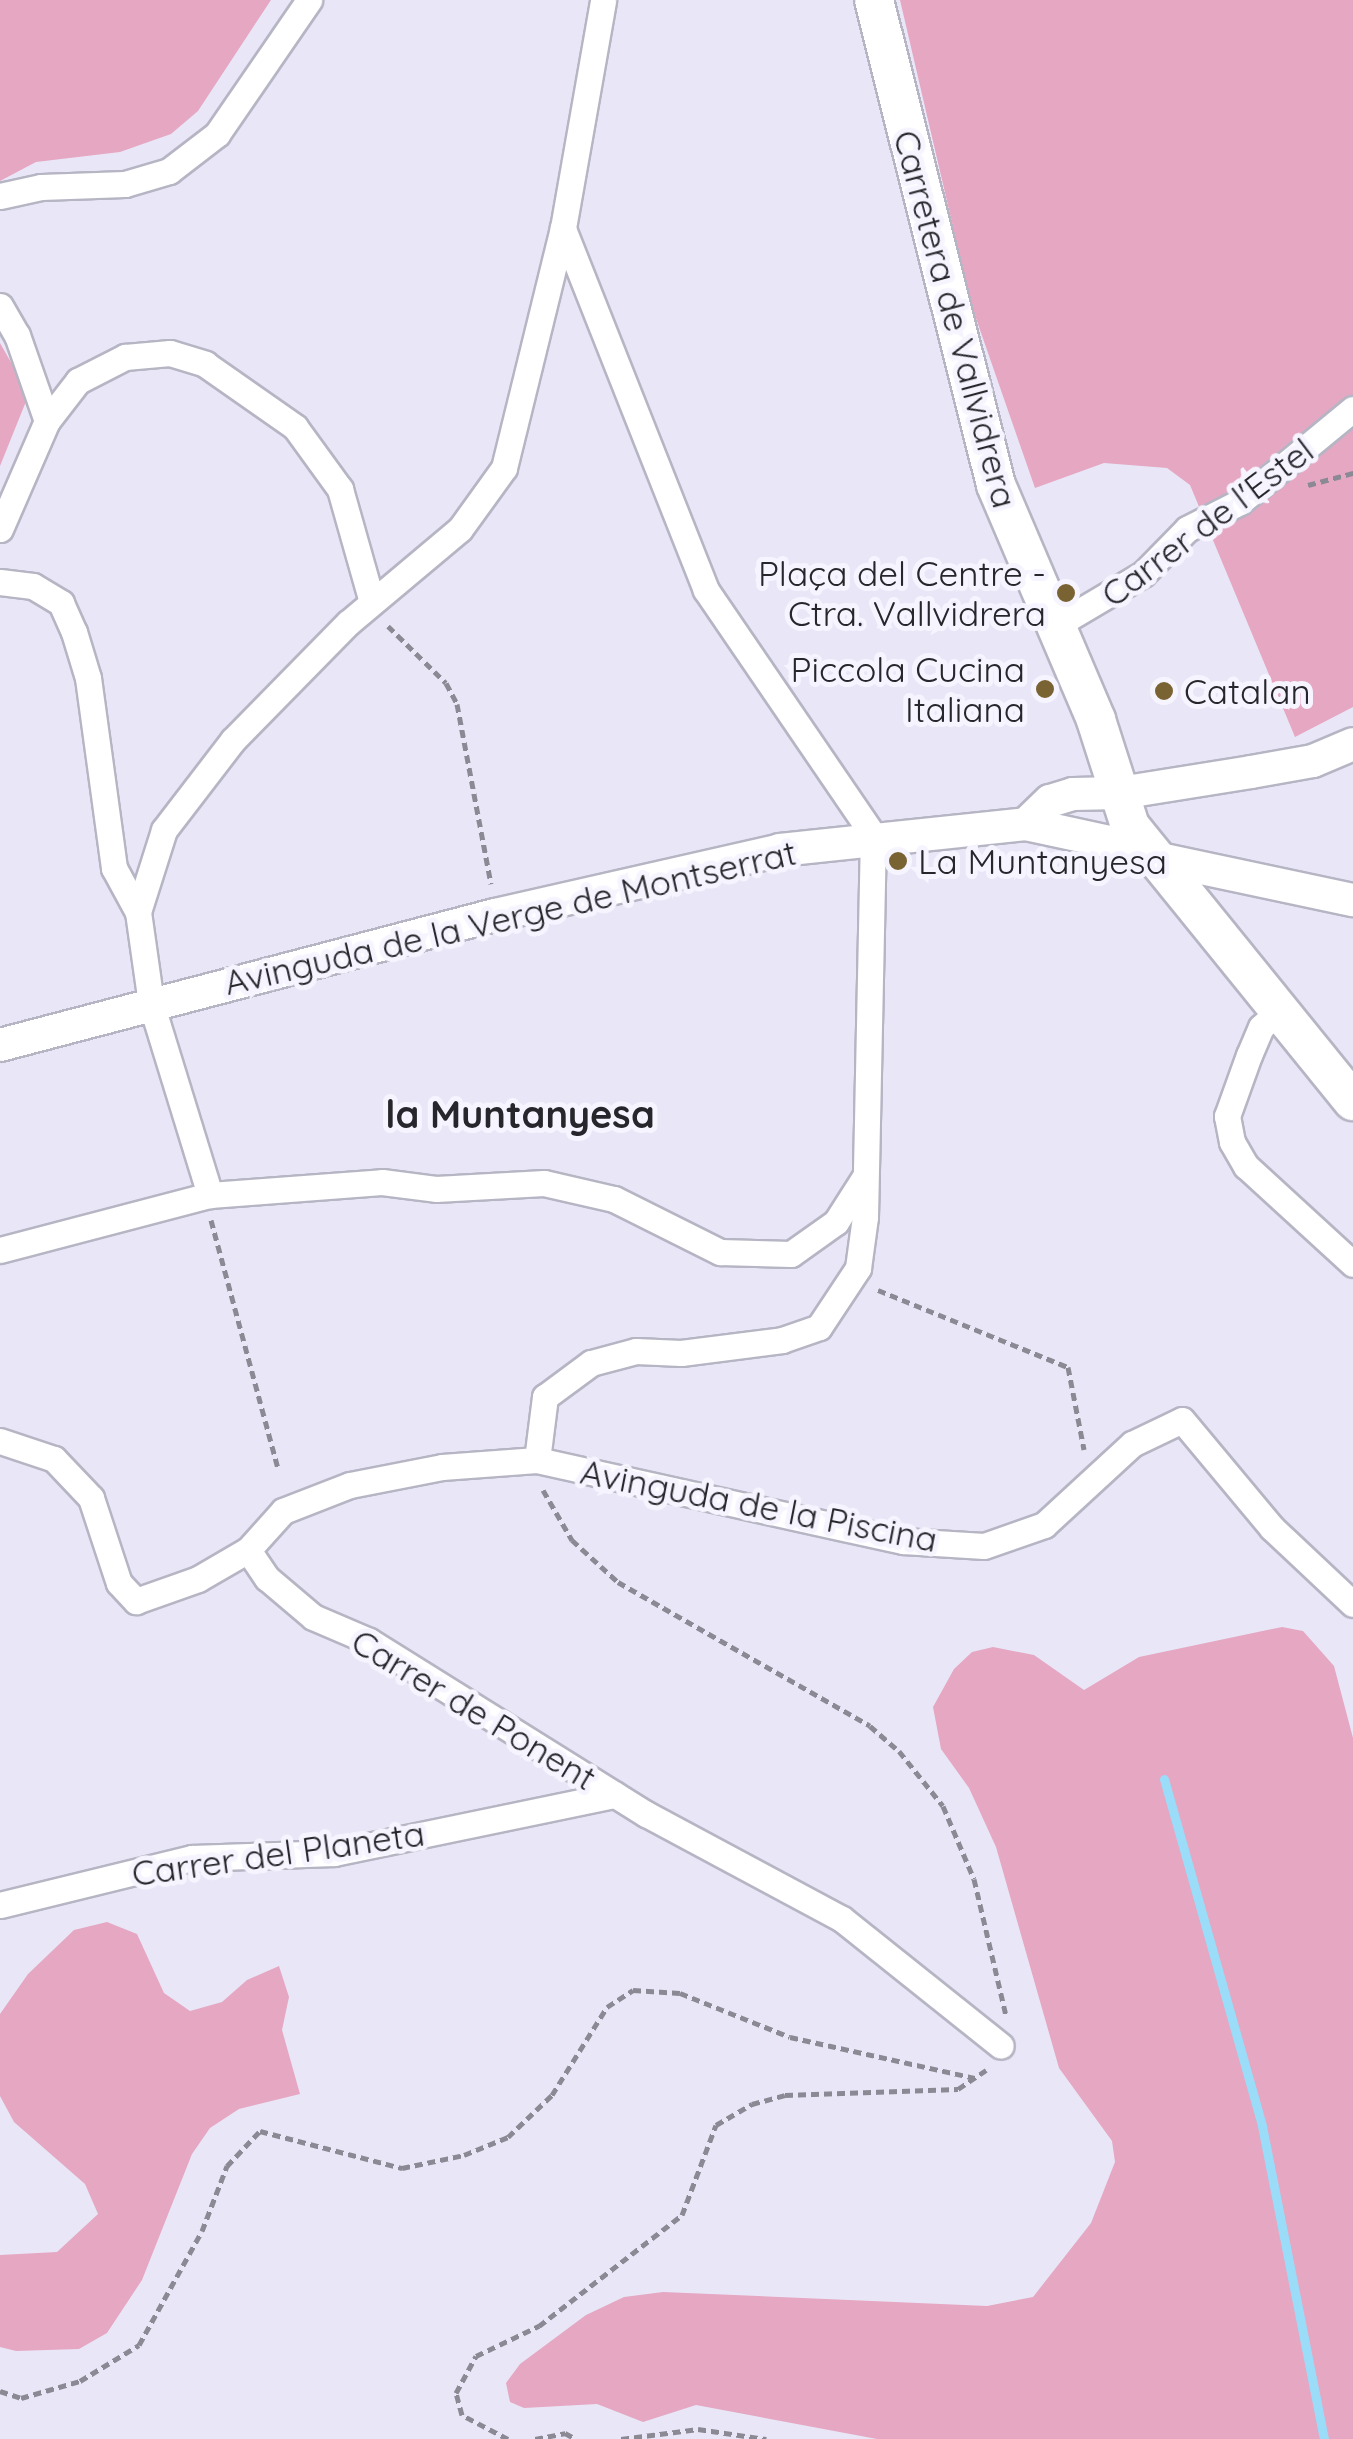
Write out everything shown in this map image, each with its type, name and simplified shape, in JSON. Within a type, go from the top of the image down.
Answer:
[{"type":"main road","name":"Carretera de Vallvidrera","points":[[874,0],[996,486],[1104,742],[1120,793]]},
{"type":"main road","points":[[1120,793],[1143,847],[1353,1101]]},
{"type":"street","points":[[0,196],[41,186],[125,184],[169,171],[217,134],[308,0]]},
{"type":"street","points":[[138,912],[154,852],[188,796],[280,686],[460,529],[504,468],[563,228],[603,0]]},
{"type":"street","points":[[537,1460],[545,1397],[591,1363],[636,1351],[681,1354],[782,1340],[819,1327],[852,1280],[865,1217],[872,835],[706,590],[563,228]]},
{"type":"street","points":[[0,306],[17,335],[47,421]]},
{"type":"street","points":[[0,529],[47,421],[78,381],[125,358],[170,353],[205,364],[296,427],[340,489],[372,602]]},
{"type":"street","name":"Carrer de l'Estel","points":[[1055,626],[1142,574],[1187,529],[1240,502],[1353,409]]},
{"type":"street","points":[[0,582],[33,586],[61,603],[74,632],[88,678],[104,826],[114,868],[138,912],[152,1002],[210,1195]]},
{"type":"street","points":[[1026,824],[1050,801],[1313,761],[1353,744]]},
{"type":"street","points":[[1026,824],[1143,847],[1353,900]]},
{"type":"street","name":"Avinguda de la Verge de Montserrat","points":[[0,1045],[495,915],[872,835],[1026,824]]},
{"type":"street","points":[[1279,1011],[1261,1028],[1249,1054],[1227,1116],[1232,1142],[1246,1166],[1353,1264]]},
{"type":"street","points":[[0,1250],[210,1195],[382,1182],[436,1188],[544,1183],[614,1199],[720,1252],[791,1254],[836,1222],[864,1178]]},
{"type":"street","name":"Avinguda de la Piscina","points":[[248,1550],[283,1511],[350,1485],[442,1467],[537,1460],[903,1541],[984,1546],[1044,1525],[1132,1444],[1182,1420],[1272,1528],[1353,1604]]},
{"type":"street","points":[[0,1441],[54,1458],[91,1498],[119,1583],[136,1600],[162,1595],[248,1550]]},
{"type":"street","name":"Carrer de Ponent","points":[[248,1550],[267,1578],[313,1617],[369,1640],[615,1794],[842,1918],[1001,2046]]},
{"type":"street","name":"Carrer del Planeta","points":[[0,1904],[192,1858],[334,1853],[615,1794]]},
{"type":"path","points":[[372,602],[457,704],[495,915]]},
{"type":"path","points":[[210,1195],[212,1236],[278,1468]]},
{"type":"path","points":[[852,1280],[1068,1367],[1090,1482]]},
{"type":"path","points":[[508,2439],[462,2414],[456,2393],[476,2356],[539,2326],[682,2215],[716,2126],[752,2104],[785,2095],[916,2094],[958,2089],[990,2068],[1001,2046],[1002,1978],[974,1878],[943,1806],[870,1726],[618,1582],[572,1540],[545,1499],[537,1460]]},
{"type":"path","points":[[0,2391],[21,2398],[80,2380],[140,2346],[202,2231],[227,2166],[260,2131],[402,2168],[464,2155],[508,2136],[552,2096],[607,2007],[633,1990],[680,1993],[790,2037],[975,2078]]},
{"type":"path","points":[[621,2439],[698,2429],[766,2439]]},
{"type":"path","points":[[534,2439],[565,2433],[576,2439]]},
{"type":"shaded area","points":[[0,0],[271,0],[198,111],[171,134],[120,152],[36,162],[0,181]]},
{"type":"shaded area","points":[[900,0],[1353,0],[1353,707],[1295,737],[1190,485],[1167,468],[1104,463],[1035,488],[971,304]]},
{"type":"shaded area","points":[[0,343],[29,394],[0,466]]},
{"type":"shaded area","points":[[1282,1627],[1303,1631],[1334,1666],[1353,1738],[1353,2439],[877,2439],[696,2405],[643,2422],[597,2404],[524,2408],[510,2402],[506,2383],[520,2364],[586,2315],[624,2297],[663,2292],[987,2306],[1033,2297],[1091,2223],[1115,2162],[1112,2141],[1059,2068],[996,1847],[969,1788],[941,1749],[933,1707],[954,1669],[972,1652],[993,1647],[1034,1655],[1084,1690],[1139,1657]]},
{"type":"shaded area","points":[[107,1922],[137,1934],[164,1993],[190,2011],[222,2002],[247,1980],[279,1966],[289,1997],[282,2030],[300,2094],[239,2109],[210,2128],[192,2154],[142,2280],[107,2333],[79,2349],[16,2351],[0,2347],[0,2255],[57,2252],[98,2214],[85,2184],[14,2122],[0,2096],[0,2014],[28,1974],[74,1930]]},
{"type":"waterway","points":[[1164,1779],[1262,2126],[1324,2439]]},
{"type":"place","name":"Plaça del Centre - Ctra. Vallvidrera","points":[[1066,593]]},
{"type":"place","name":"Piccola Cucina Italiana","points":[[1045,689]]},
{"type":"place","name":"Catalan","points":[[1164,691]]},
{"type":"place","name":"La Muntanyesa","points":[[898,861]]},
{"type":"district","name":"la Muntanyesa","points":[[520,1115]]}]
